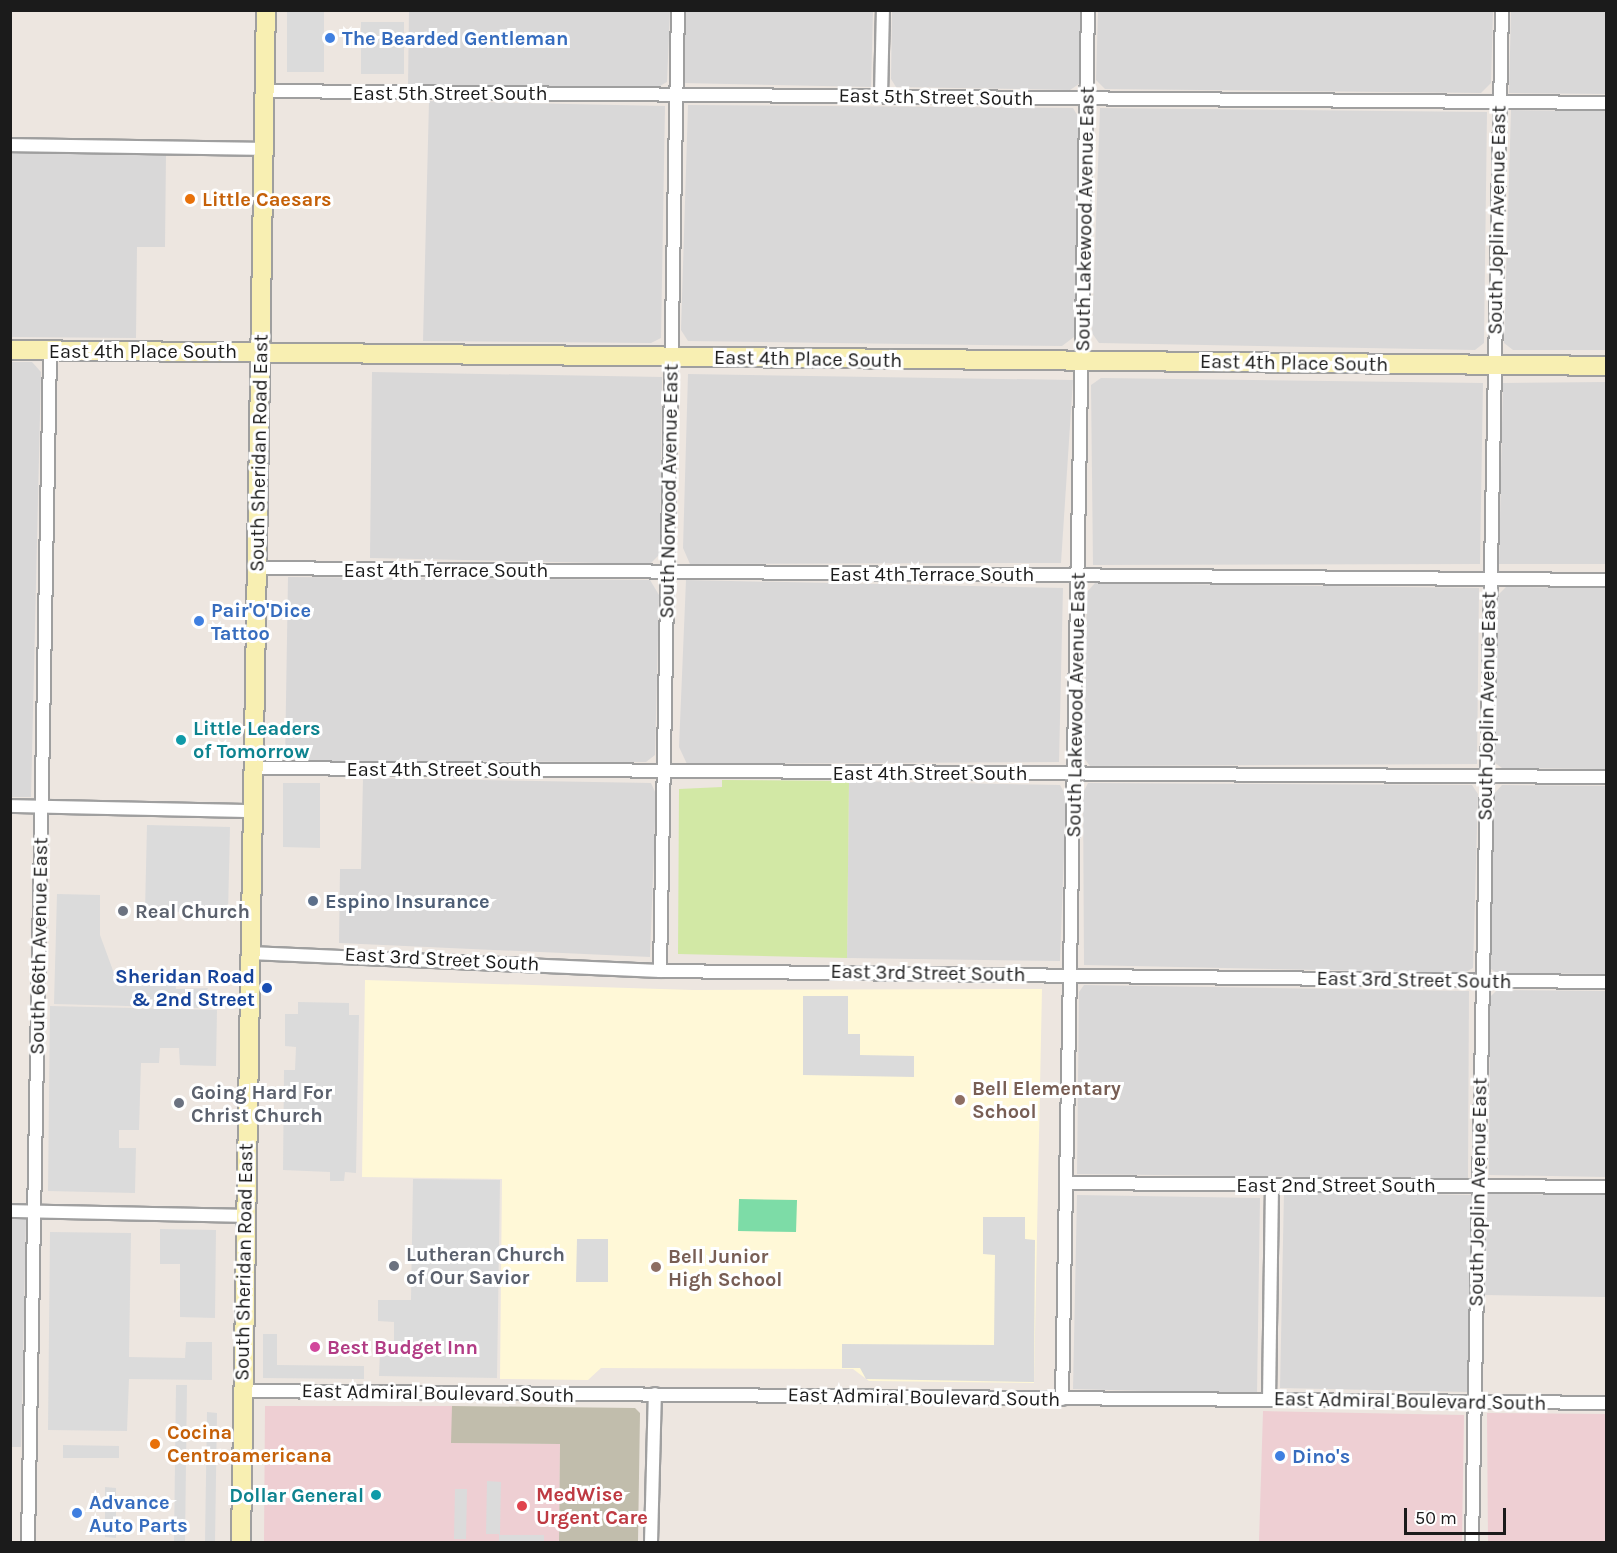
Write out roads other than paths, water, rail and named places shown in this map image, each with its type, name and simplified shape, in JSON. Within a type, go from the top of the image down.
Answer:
[{"type":"street","name":"South Sheridan Road East","points":[[241,1542],[266,10]]},
{"type":"street","name":"South Norwood Avenue East","points":[[660,971],[678,10]]},
{"type":"street","points":[[881,96],[882,10]]},
{"type":"street","name":"South Lakewood Avenue East","points":[[1062,1399],[1088,10]]},
{"type":"street","name":"South Joplin Avenue East","points":[[1472,1542],[1502,10]]},
{"type":"street","name":"East 5th Street South","points":[[265,91],[1606,103]]},
{"type":"street","points":[[10,145],[264,148]]},
{"type":"street","name":"East 4th Place South","points":[[10,350],[1606,366]]},
{"type":"street","name":"South 66th Avenue East","points":[[28,1542],[50,350]]},
{"type":"street","name":"East 4th Terrace South","points":[[257,567],[1606,580]]},
{"type":"street","name":"East 4th Street South","points":[[254,768],[1606,777]]},
{"type":"street","points":[[10,806],[252,811]]},
{"type":"street","name":"East 3rd Street South","points":[[250,952],[660,971],[1606,982]]},
{"type":"street","name":"East 2nd Street South","points":[[1066,1183],[1606,1187]]},
{"type":"street","points":[[1269,1400],[1272,1185]]},
{"type":"street","points":[[10,1211],[245,1216]]},
{"type":"street","name":"East Admiral Boulevard South","points":[[242,1391],[1606,1403]]},
{"type":"street","points":[[651,1542],[655,1394]]},
{"type":"place","name":"The Bearded Gentleman","points":[[330,38]]},
{"type":"place","name":"Little Caesars","points":[[190,199]]},
{"type":"place","name":"Pair'O'Dice Tattoo","points":[[199,621]]},
{"type":"place","name":"Little Leaders of Tomorrow","points":[[181,740]]},
{"type":"place","name":"Espino Insurance","points":[[313,901]]},
{"type":"place","name":"Real Church","points":[[123,911]]},
{"type":"place","name":"Sheridan Road & 2nd Street","points":[[267,988]]},
{"type":"place","name":"Bell Elementary School","points":[[960,1100]]},
{"type":"place","name":"Going Hard For Christ Church","points":[[179,1103]]},
{"type":"place","name":"Lutheran Church of Our Savior","points":[[394,1266]]},
{"type":"place","name":"Bell Junior High School","points":[[656,1267]]},
{"type":"place","name":"Best Budget Inn","points":[[315,1347]]},
{"type":"place","name":"Cocina Centroamericana","points":[[155,1444]]},
{"type":"place","name":"Dino's","points":[[1280,1456]]},
{"type":"place","name":"Dollar General","points":[[376,1495]]},
{"type":"place","name":"MedWise Urgent Care","points":[[522,1506]]},
{"type":"place","name":"Advance Auto Parts","points":[[77,1513]]}]
